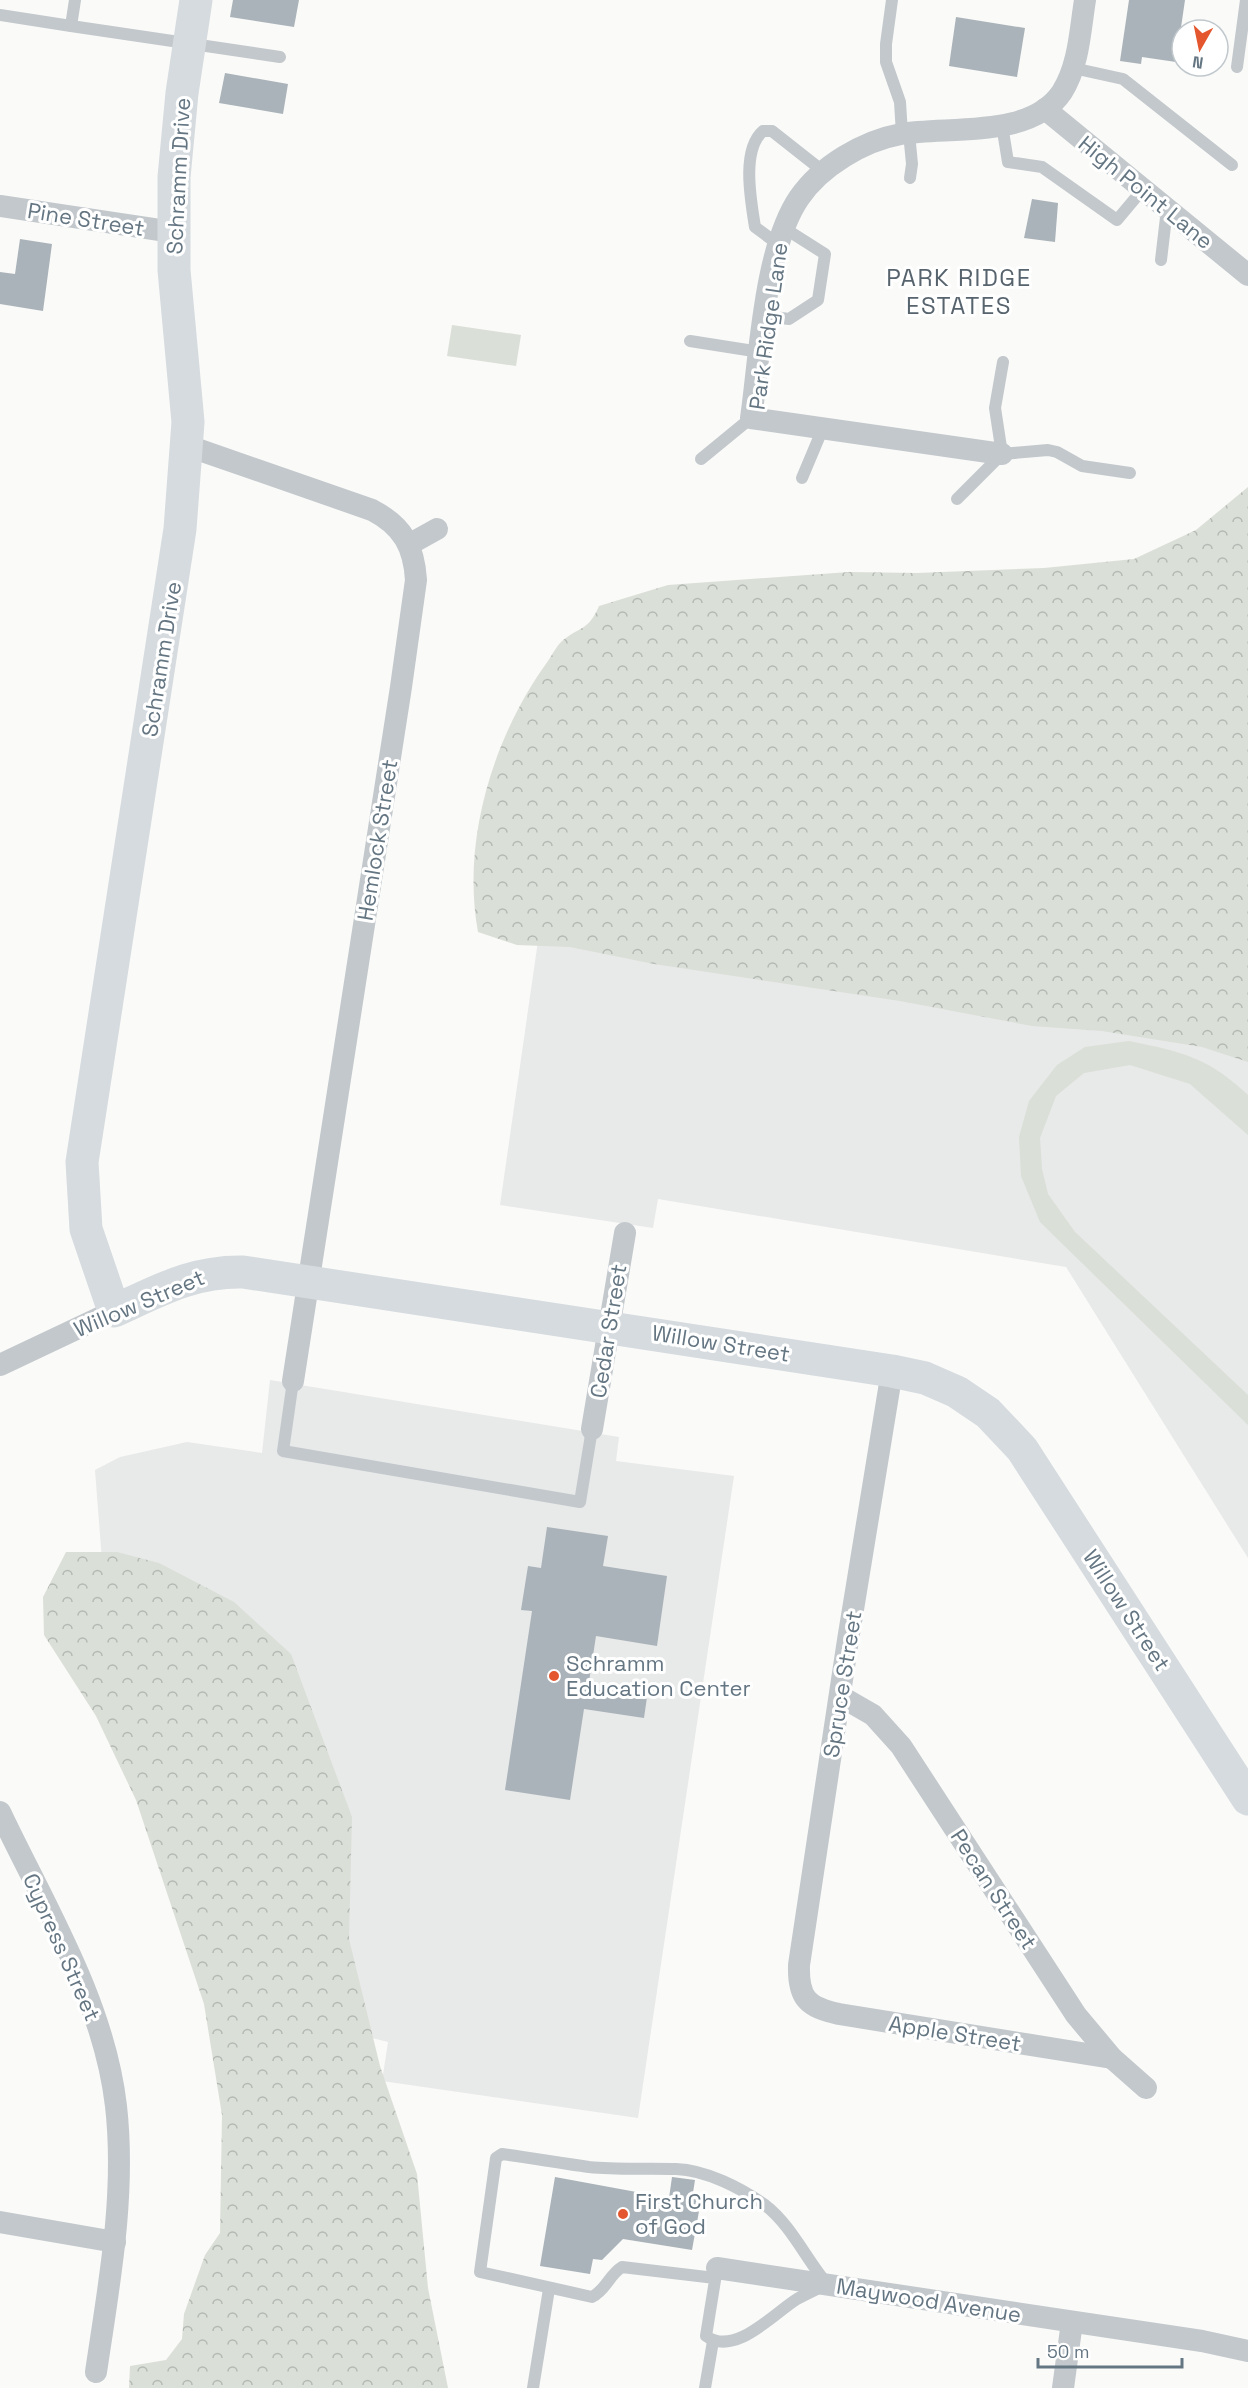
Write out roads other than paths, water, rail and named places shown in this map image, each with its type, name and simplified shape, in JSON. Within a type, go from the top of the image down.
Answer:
[{"type":"street","name":"Schramm Drive","points":[[114,1311],[86,1229],[82,1162],[168,615],[188,446],[186,391],[173,232],[176,149],[196,0]]},
{"type":"street","name":"Park Ridge Lane","points":[[1002,454],[751,418],[766,316],[781,236],[800,196],[824,172],[869,144],[906,134],[1002,125],[1023,120],[1045,109],[1062,92],[1073,68],[1085,0]]},
{"type":"street","name":"High Point Lane","points":[[1045,109],[1248,275]]},
{"type":"street","name":"Pine Street","points":[[0,206],[173,232]]},
{"type":"street","points":[[188,446],[372,510],[386,517],[403,533],[410,544],[437,529]]},
{"type":"street","name":"Hemlock Street","points":[[293,1381],[416,580],[410,544]]},
{"type":"street","name":"Cedar Street","points":[[592,1429],[625,1233]]},
{"type":"street","name":"Willow Street","points":[[0,1365],[182,1280],[216,1271],[243,1272],[308,1281],[609,1326],[925,1378],[949,1388],[988,1413],[1012,1435],[1043,1479],[1248,1799]]},
{"type":"street","name":"Spruce Street","points":[[803,1996],[799,1965],[892,1371]]},
{"type":"street","name":"Pecan Street","points":[[840,1696],[873,1715],[901,1746],[1076,2015],[1112,2058],[1146,2088]]},
{"type":"street","name":"Cypress Street","points":[[0,1812],[82,1983],[101,2037],[116,2104],[120,2195],[96,2372]]},
{"type":"street","name":"Apple Street","points":[[803,1996],[809,2004],[839,2014],[1112,2058]]},
{"type":"street","points":[[0,2222],[115,2242]]},
{"type":"street","name":"Maywood Avenue","points":[[716,2273],[827,2284],[1202,2341],[1248,2351]]},
{"type":"street","points":[[1063,2388],[1072,2322]]},
{"type":"lane","points":[[71,26],[75,0]]},
{"type":"lane","points":[[892,0],[886,62],[900,102],[912,164],[910,178]]},
{"type":"lane","points":[[1237,67],[1246,0]]},
{"type":"lane","points":[[0,15],[280,57]]},
{"type":"lane","points":[[1073,68],[1123,80],[1232,165]]},
{"type":"lane","points":[[1002,125],[1008,162],[1042,167],[1117,220],[1143,189]]},
{"type":"lane","points":[[766,316],[789,319],[818,300],[825,254],[755,227],[748,179],[757,136],[763,131],[772,131],[824,172]]},
{"type":"lane","points":[[1161,260],[1167,209]]},
{"type":"lane","points":[[690,341],[760,352]]},
{"type":"lane","points":[[1002,454],[995,408],[1003,362]]},
{"type":"lane","points":[[700,459],[751,418]]},
{"type":"lane","points":[[802,477],[823,428]]},
{"type":"lane","points":[[957,500],[1002,454],[1048,450],[1057,452],[1082,466],[1130,473]]},
{"type":"lane","points":[[293,1381],[283,1451],[580,1502],[592,1429]]},
{"type":"lane","points":[[502,2154],[589,2167],[656,2171],[676,2169],[723,2181],[765,2206],[790,2232],[807,2259],[827,2284],[796,2299],[742,2337],[726,2343],[713,2341],[706,2336],[716,2273],[622,2267],[614,2272],[600,2292],[592,2297],[480,2272],[496,2158],[502,2154]]},
{"type":"lane","points":[[533,2388],[549,2289]]},
{"type":"lane","points":[[705,2388],[713,2341]]},
{"type":"place","name":"Schramm Education Center","points":[[554,1676]]},
{"type":"place","name":"First Church of God","points":[[623,2214]]},
{"type":"district","name":"PARK RIDGE ESTATES","points":[[959,291]]}]
